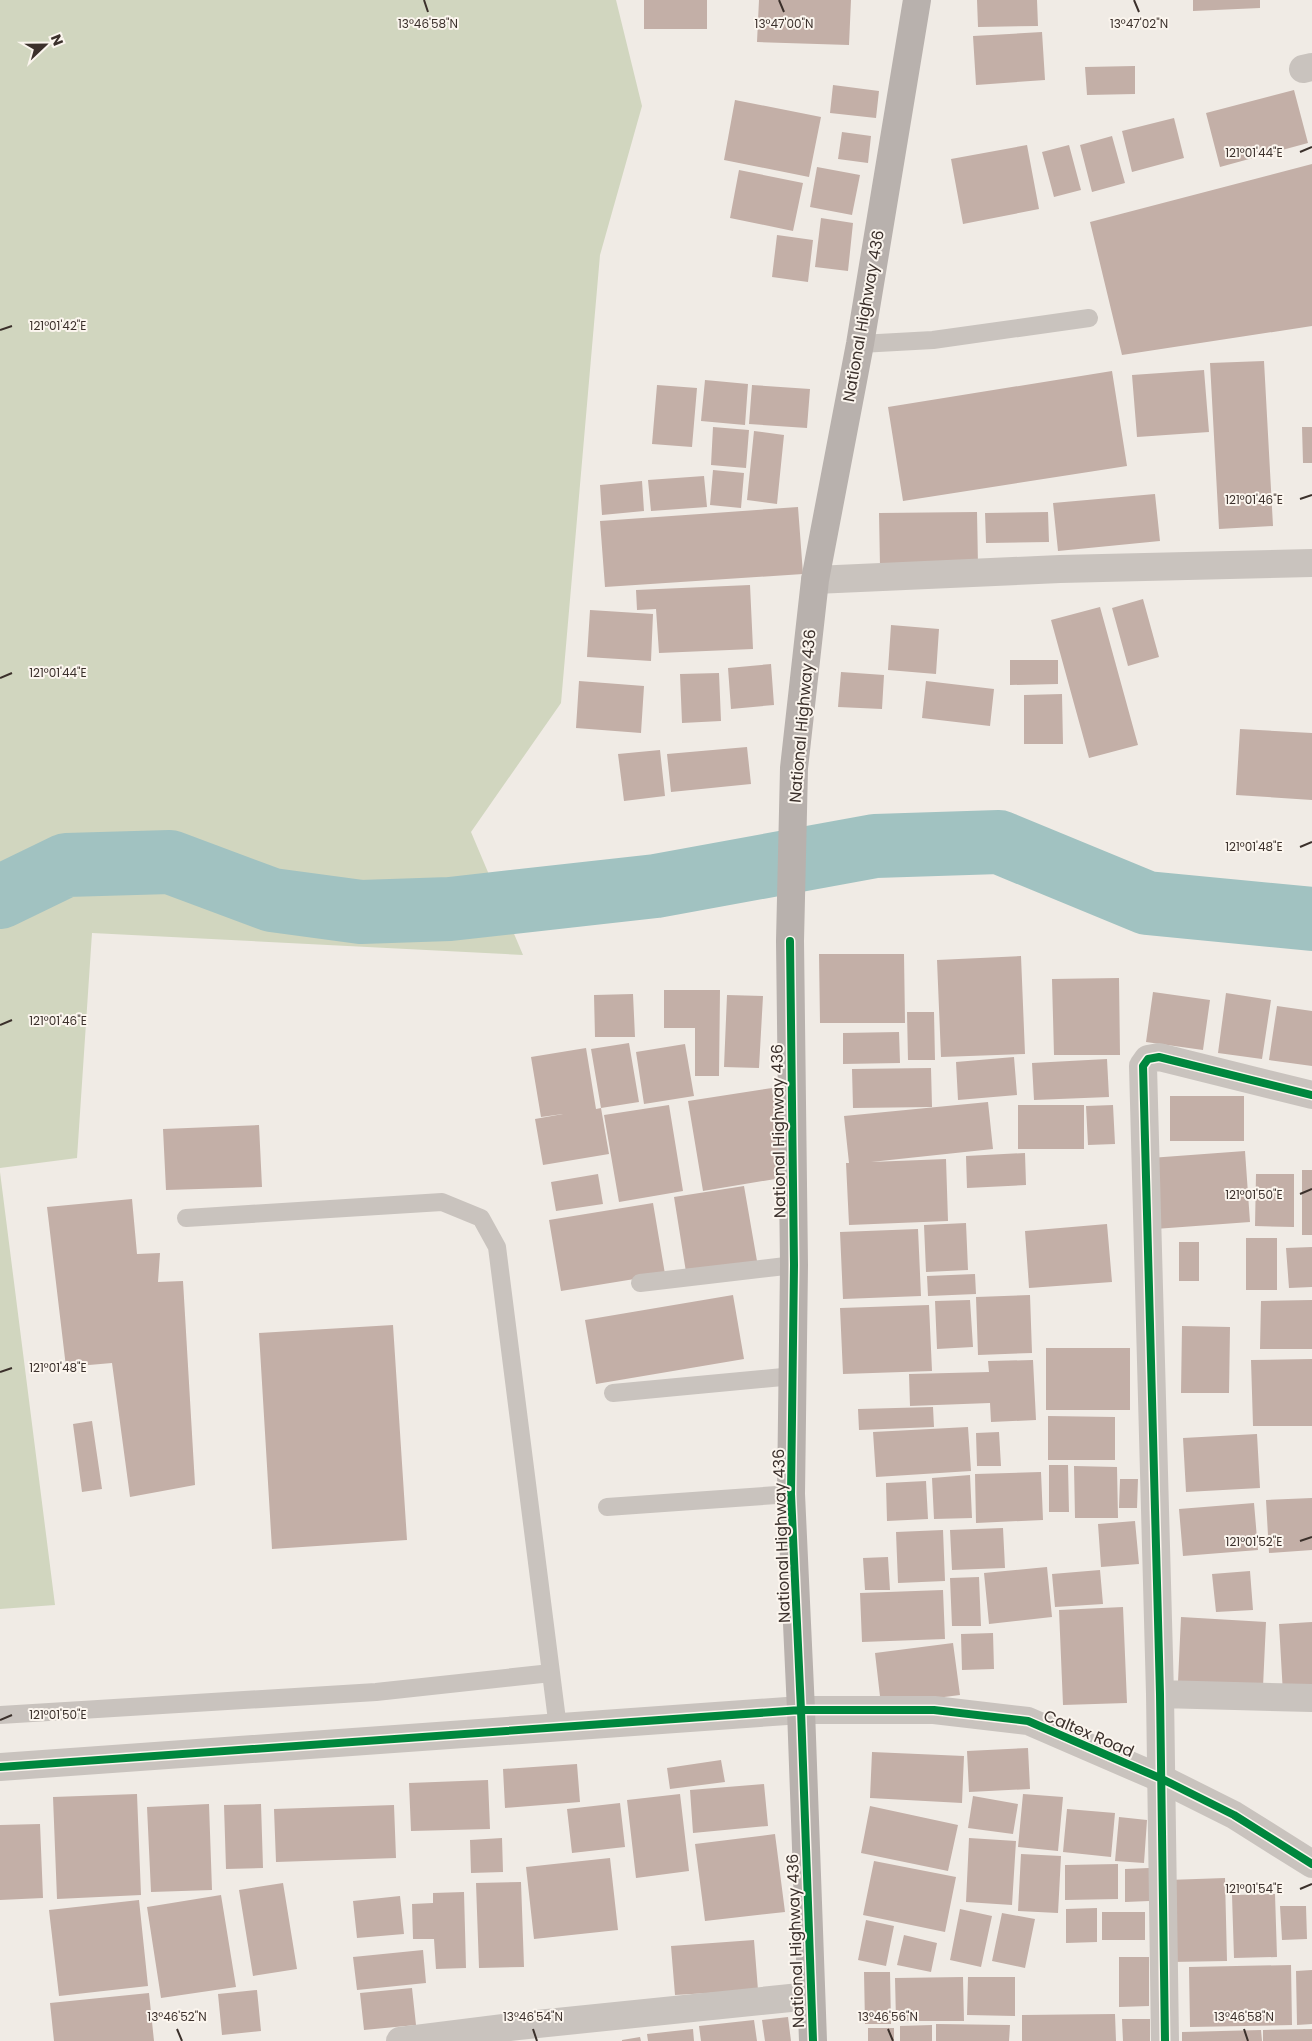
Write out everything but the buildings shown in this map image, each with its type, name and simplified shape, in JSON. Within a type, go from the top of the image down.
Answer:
[{"type":"main road","name":"National Highway 436","points":[[812,2041],[801,1710],[791,1494],[794,1265],[790,941],[794,768],[816,580],[860,344],[917,0]]},
{"type":"street","points":[[816,580],[1060,569],[1312,563]]},
{"type":"street","points":[[1165,2041],[1162,1779],[1144,1066],[1148,1059],[1159,1056],[1312,1095]]},
{"type":"street","points":[[1160,1694],[1312,1698]]},
{"type":"street","name":"Caltex Road","points":[[0,1767],[801,1710],[934,1710],[1028,1721],[1162,1779],[1234,1815],[1312,1864]]},
{"type":"street","points":[[400,2041],[519,2034],[810,1996]]},
{"type":"lane","points":[[860,344],[933,340],[1089,318]]},
{"type":"lane","points":[[186,1218],[442,1202],[481,1218],[496,1247],[558,1728]]},
{"type":"lane","points":[[640,1283],[794,1265]]},
{"type":"lane","points":[[613,1393],[793,1376]]},
{"type":"lane","points":[[607,1507],[791,1494]]},
{"type":"lane","points":[[0,1715],[376,1692],[551,1673]]},
{"type":"green space","points":[[0,0],[616,0],[642,106],[600,255],[561,703],[471,832],[523,955],[92,933],[77,1158],[0,1168]]},
{"type":"green space","points":[[0,1172],[55,1605],[0,1609]]},
{"type":"waterway","points":[[0,897],[66,865],[170,862],[272,900],[361,912],[450,909],[656,886],[875,846],[999,842],[1147,903],[1312,919]]},
{"type":"cycle path","points":[[790,941],[794,1265],[791,1494],[813,2041]]},
{"type":"cycle path","points":[[1165,2041],[1160,1694],[1143,1066],[1148,1059],[1159,1057],[1312,1095]]},
{"type":"cycle path","points":[[0,1767],[801,1710],[934,1710],[1028,1721],[1162,1779],[1234,1815],[1312,1864]]}]
